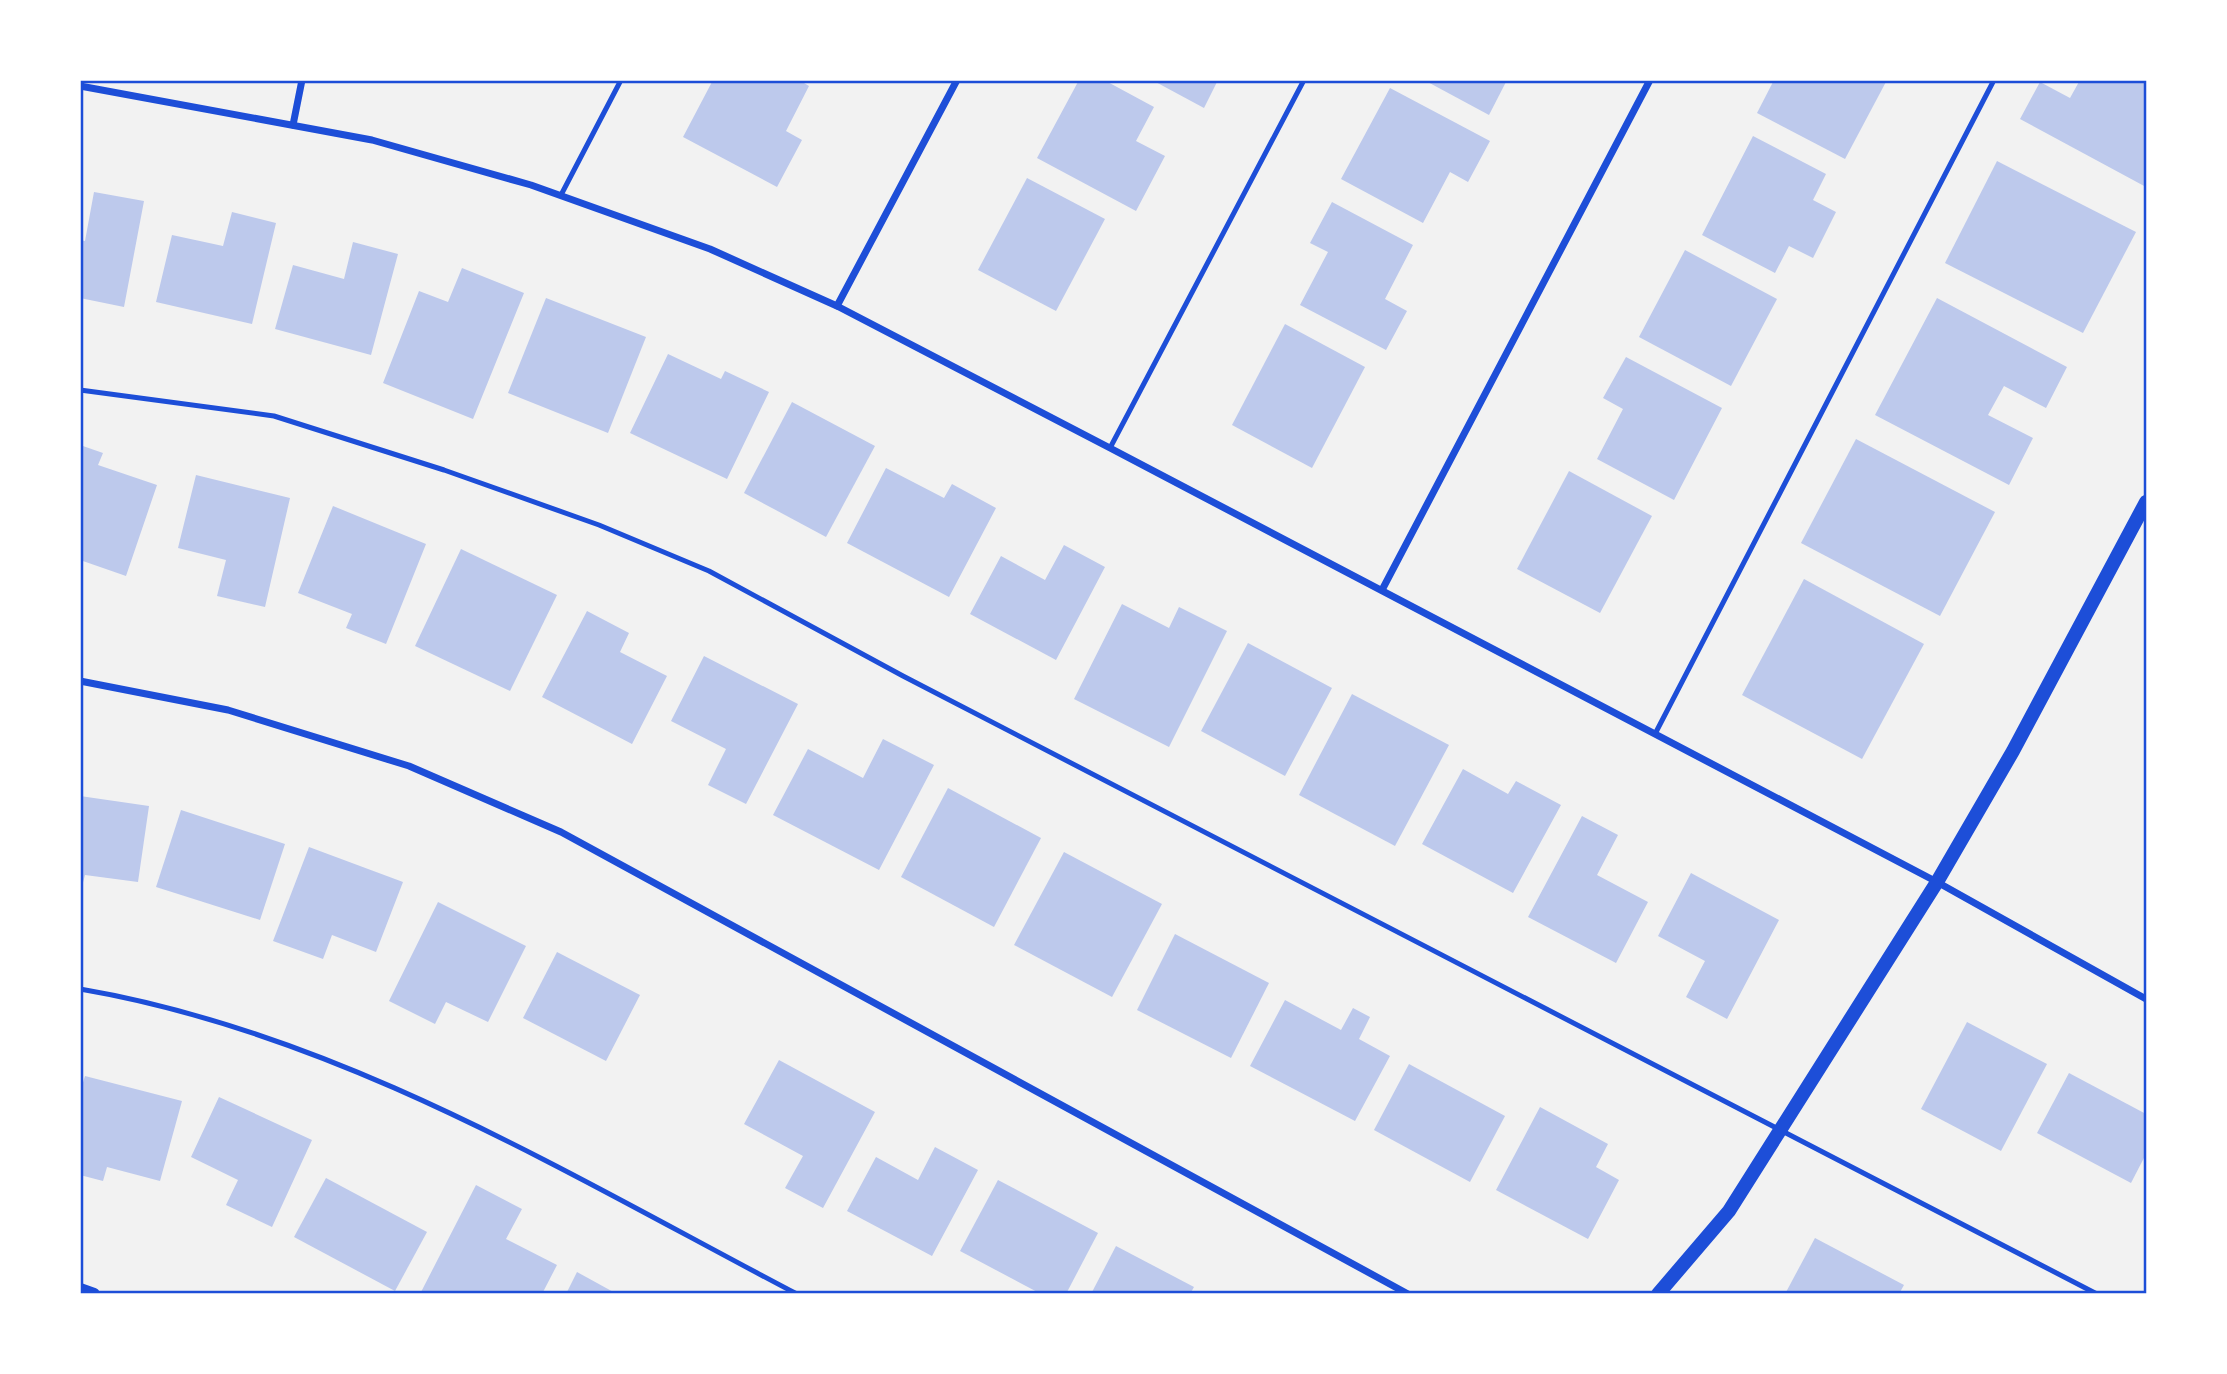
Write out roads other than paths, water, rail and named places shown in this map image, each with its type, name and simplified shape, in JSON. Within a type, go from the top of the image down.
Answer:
[{"type":"main road","points":[[1658,1293],[1729,1211],[1937,882],[2013,751],[2147,502]]},
{"type":"street","points":[[293,125],[302,80]]},
{"type":"street","points":[[837,306],[957,80]]},
{"type":"street","points":[[1382,590],[1650,80]]},
{"type":"street","points":[[80,86],[372,140],[561,195],[710,249],[837,306],[1110,448],[1937,882],[2147,999]]},
{"type":"street","points":[[80,681],[228,710],[409,766],[561,832],[1408,1293]]},
{"type":"street","points":[[80,1289],[94,1293]]},
{"type":"lane","points":[[561,195],[621,80]]},
{"type":"lane","points":[[1110,448],[1304,80]]},
{"type":"lane","points":[[1655,734],[1994,80]]},
{"type":"lane","points":[[80,390],[274,416],[444,470],[599,525],[709,571],[903,676],[2097,1293]]},
{"type":"lane","points":[[80,989],[134,998],[246,1030],[408,1093],[797,1293]]}]
